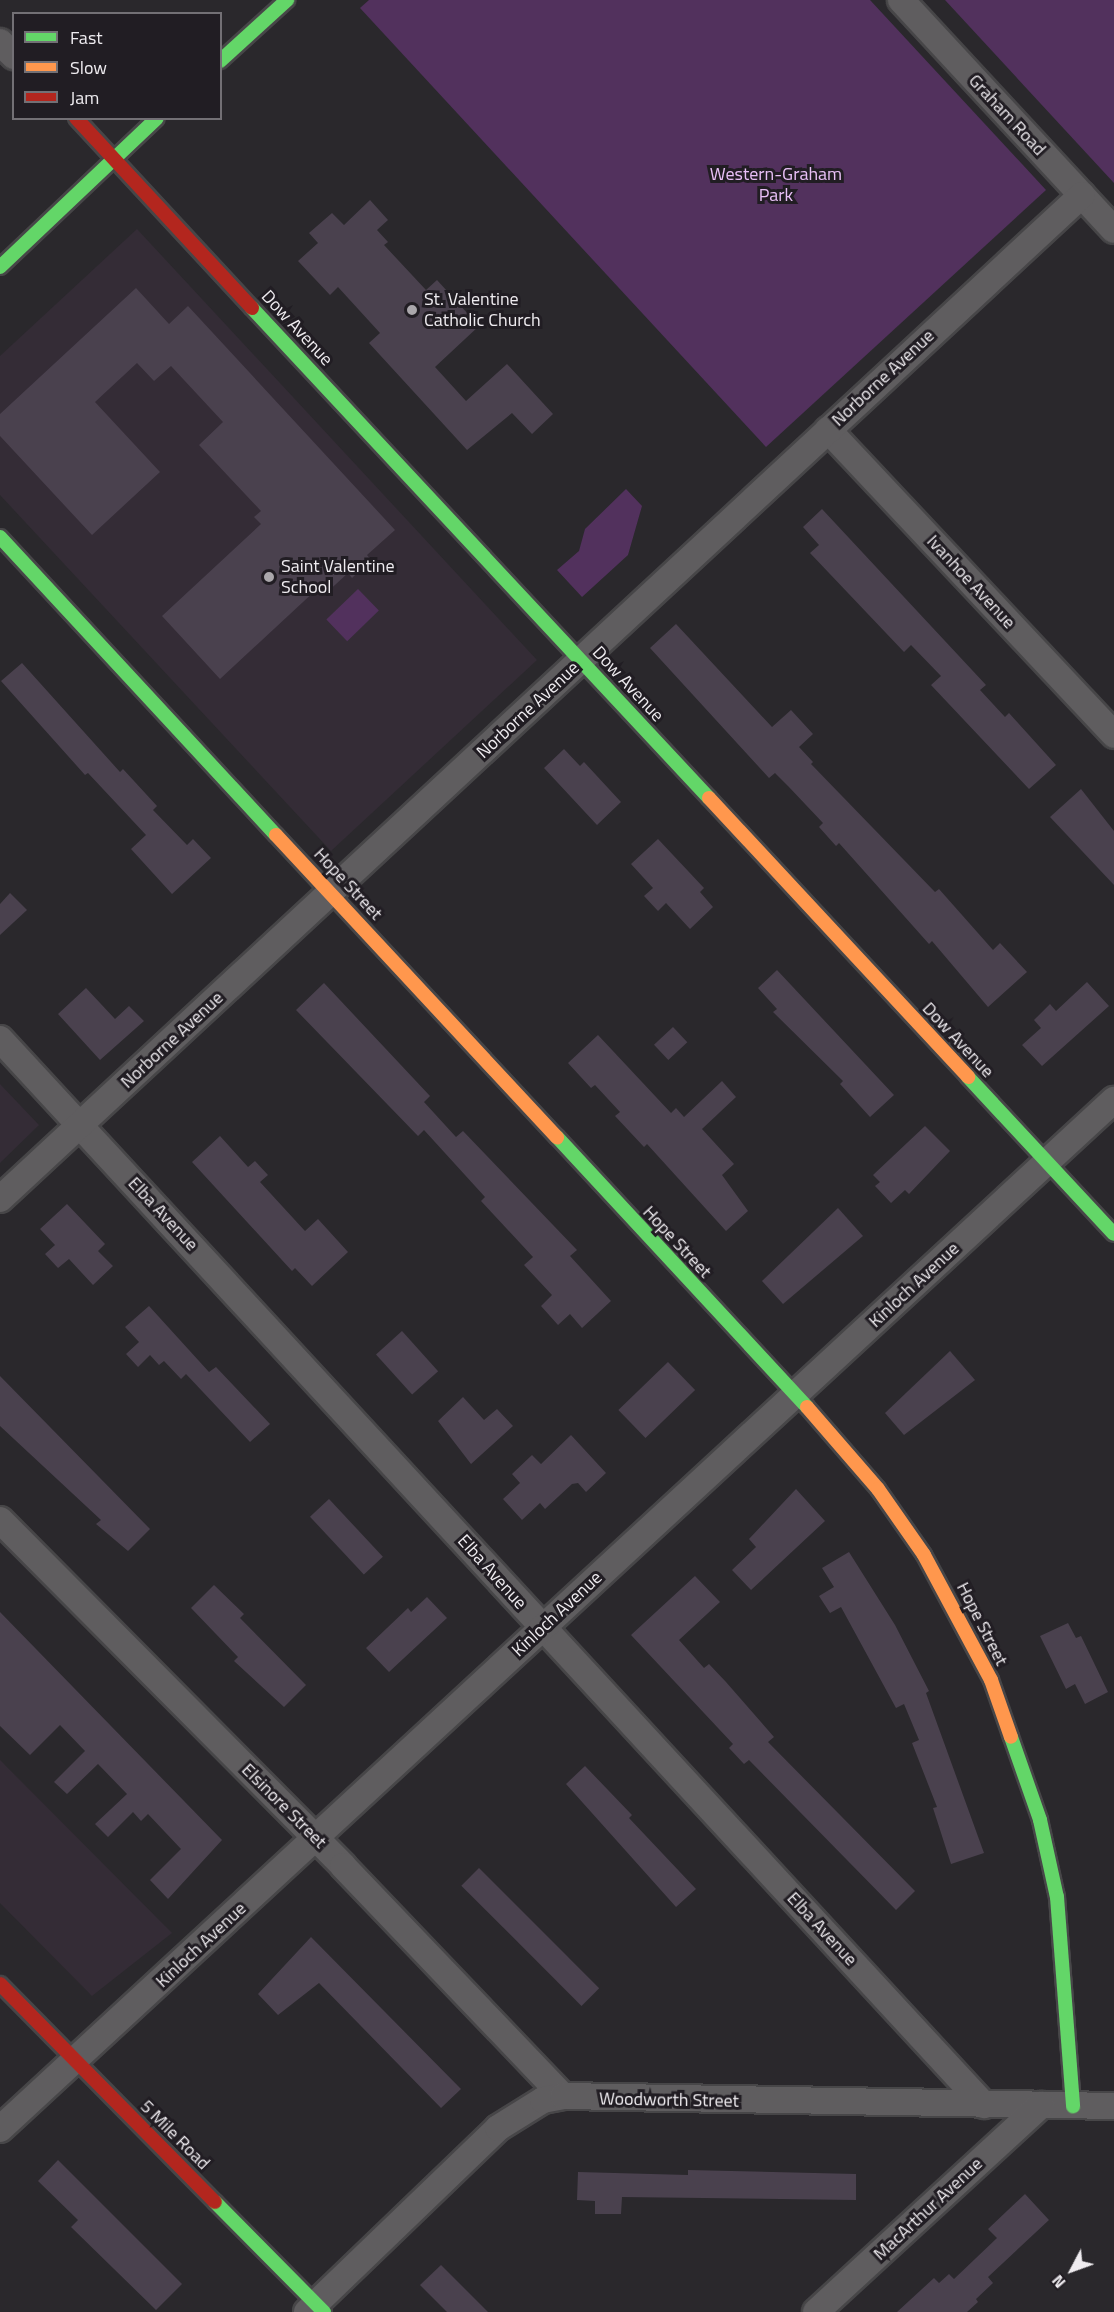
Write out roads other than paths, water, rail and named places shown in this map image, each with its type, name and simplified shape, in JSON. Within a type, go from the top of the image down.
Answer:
[{"type":"street","points":[[222,59],[287,0]]},
{"type":"street","name":"Graham Road","points":[[901,0],[1114,230]]},
{"type":"street","points":[[0,42],[12,54]]},
{"type":"street","name":"Dow Avenue","points":[[78,120],[1114,1234]]},
{"type":"street","points":[[0,267],[155,120]]},
{"type":"street","name":"Norborne Avenue","points":[[0,1199],[1082,195]]},
{"type":"street","name":"Ivanhoe Avenue","points":[[828,430],[1114,735]]},
{"type":"street","name":"Hope Street","points":[[0,537],[796,1394],[878,1489],[924,1555],[972,1640],[1016,1742],[1040,1820],[1057,1897],[1069,2010],[1073,2106]]},
{"type":"street","name":"Elba Avenue","points":[[0,1039],[81,1124],[542,1628],[984,2105]]},
{"type":"street","name":"Kinloch Avenue","points":[[0,2129],[1114,1100]]},
{"type":"street","name":"Elsinore Street","points":[[0,1520],[316,1838],[563,2096]]},
{"type":"street","name":"5 Mile Road","points":[[0,1984],[316,2309]]},
{"type":"street","name":"Woodworth Street","points":[[316,2309],[498,2128],[522,2110],[563,2096],[1114,2106]]},
{"type":"street","name":"MacArthur Avenue","points":[[816,2312],[1041,2105]]},
{"type":"place","name":"St. Valentine Catholic Church","points":[[412,310]]},
{"type":"place","name":"Saint Valentine School","points":[[269,577]]},
{"type":"park label","name":"Western-Graham Park","points":[[776,186]]}]
